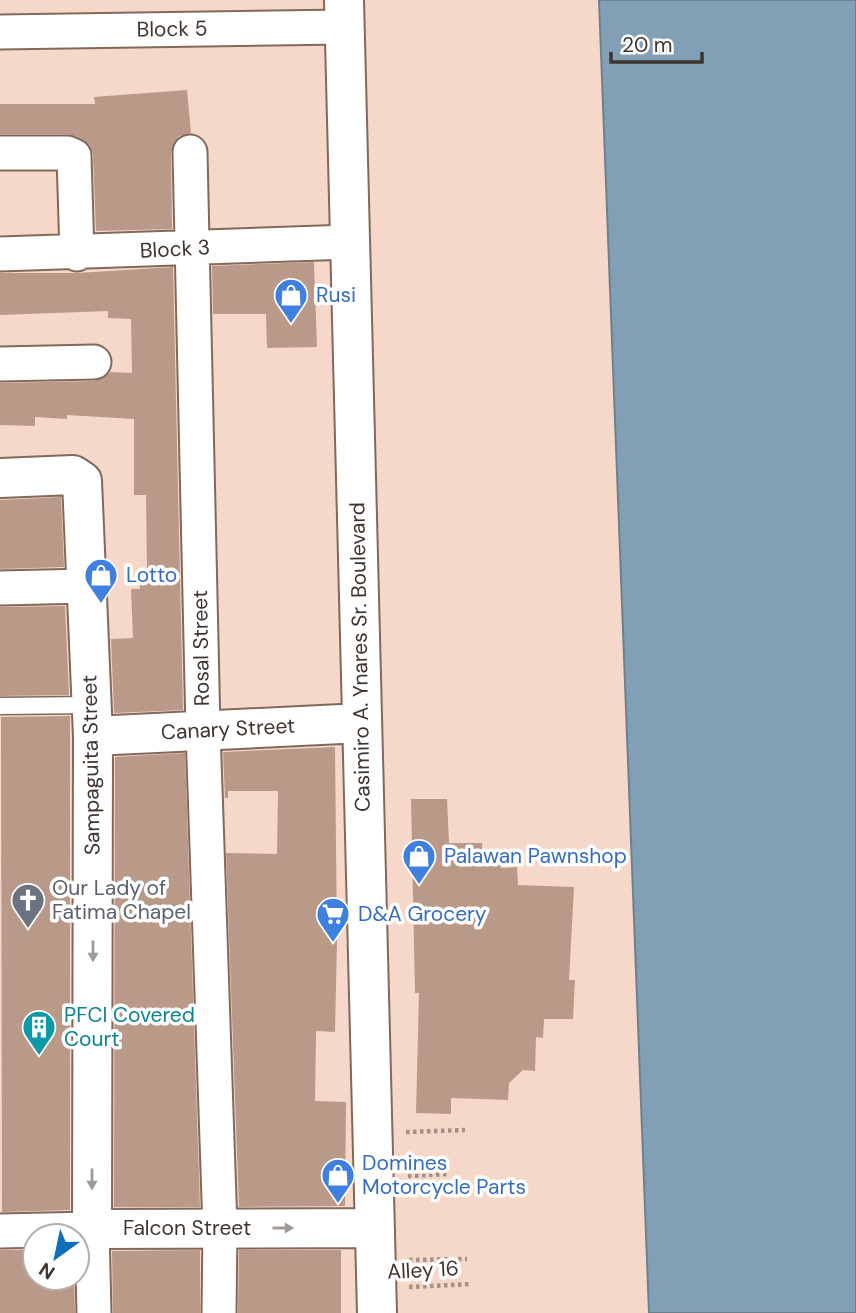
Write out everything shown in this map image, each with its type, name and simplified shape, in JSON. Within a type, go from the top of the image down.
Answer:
[{"type":"street","name":"Block 5","points":[[0,32],[344,14]]},
{"type":"street","name":"Casimiro A. Ynares Sr. Boulevard","points":[[344,14],[376,1273]]},
{"type":"street","name":"Rosal Street","points":[[190,152],[203,730],[220,1228],[219,1313]]},
{"type":"street","points":[[0,153],[67,153],[75,156],[77,254]]},
{"type":"street","name":"Block 3","points":[[0,254],[77,254],[350,242]]},
{"type":"street","points":[[0,364],[94,362]]},
{"type":"street","name":"Sampaguita Street","points":[[0,478],[73,475],[82,481],[92,721],[94,1313]]},
{"type":"street","points":[[0,588],[88,586]]},
{"type":"street","name":"Canary Street","points":[[92,721],[203,730],[362,723]]},
{"type":"street","name":"Falcon Street","points":[[0,1231],[220,1228],[376,1273]]},
{"type":"lane","points":[[0,706],[92,721]]},
{"type":"path","points":[[372,1134],[465,1130]]},
{"type":"path","points":[[373,1179],[449,1174]]},
{"type":"path","points":[[376,1273],[467,1259]]},
{"type":"path","name":"Alley 16","points":[[376,1273],[471,1284]]},
{"type":"water","points":[[599,0],[856,0],[856,1313],[649,1313]]},
{"type":"building","points":[[187,90],[191,133],[179,136],[171,152],[172,229],[96,231],[93,155],[89,145],[68,134],[0,134],[0,104],[95,104],[94,97]]},
{"type":"building","points":[[314,262],[317,347],[267,348],[266,314],[213,314],[212,266]]},
{"type":"building","points":[[173,267],[183,710],[114,713],[111,639],[133,638],[131,589],[140,589],[140,570],[147,569],[146,495],[134,495],[134,419],[67,415],[67,419],[35,417],[35,426],[0,425],[0,383],[94,381],[111,372],[132,373],[131,319],[108,318],[108,311],[0,315],[0,273],[77,273]]},
{"type":"building","points":[[61,497],[64,567],[0,569],[0,500]]},
{"type":"building","points":[[65,606],[69,695],[0,696],[0,607]]},
{"type":"building","points":[[70,716],[70,1210],[2,1212],[1,717]]},
{"type":"building","points":[[335,747],[335,1032],[316,1031],[315,1101],[346,1102],[345,1206],[239,1207],[226,853],[277,854],[278,791],[228,791],[228,798],[225,798],[223,752]]},
{"type":"building","points":[[185,753],[200,1207],[114,1207],[115,757]]},
{"type":"building","points":[[411,799],[447,799],[449,843],[482,843],[483,861],[500,859],[501,868],[517,867],[518,885],[574,887],[569,980],[575,980],[573,1019],[544,1019],[543,1038],[536,1037],[535,1071],[523,1070],[509,1083],[508,1100],[451,1098],[451,1114],[416,1113],[419,993],[415,993]]},
{"type":"building","points":[[0,1250],[21,1250],[21,1292],[74,1292],[75,1313],[0,1313]]},
{"type":"building","points":[[200,1250],[200,1313],[113,1313],[112,1251]]},
{"type":"building","points":[[239,1250],[341,1250],[341,1313],[238,1313]]},
{"type":"place","name":"Rusi","points":[[291,325]]},
{"type":"place","name":"Lotto","points":[[101,605]]},
{"type":"place","name":"Palawan Pawnshop","points":[[419,886]]},
{"type":"place","name":"Our Lady of Fatima Chapel","points":[[28,930]]},
{"type":"place","name":"D&A Grocery","points":[[333,944]]},
{"type":"place","name":"PFCI Covered Court","points":[[39,1057]]},
{"type":"place","name":"Domines Motorcycle Parts","points":[[338,1205]]}]
